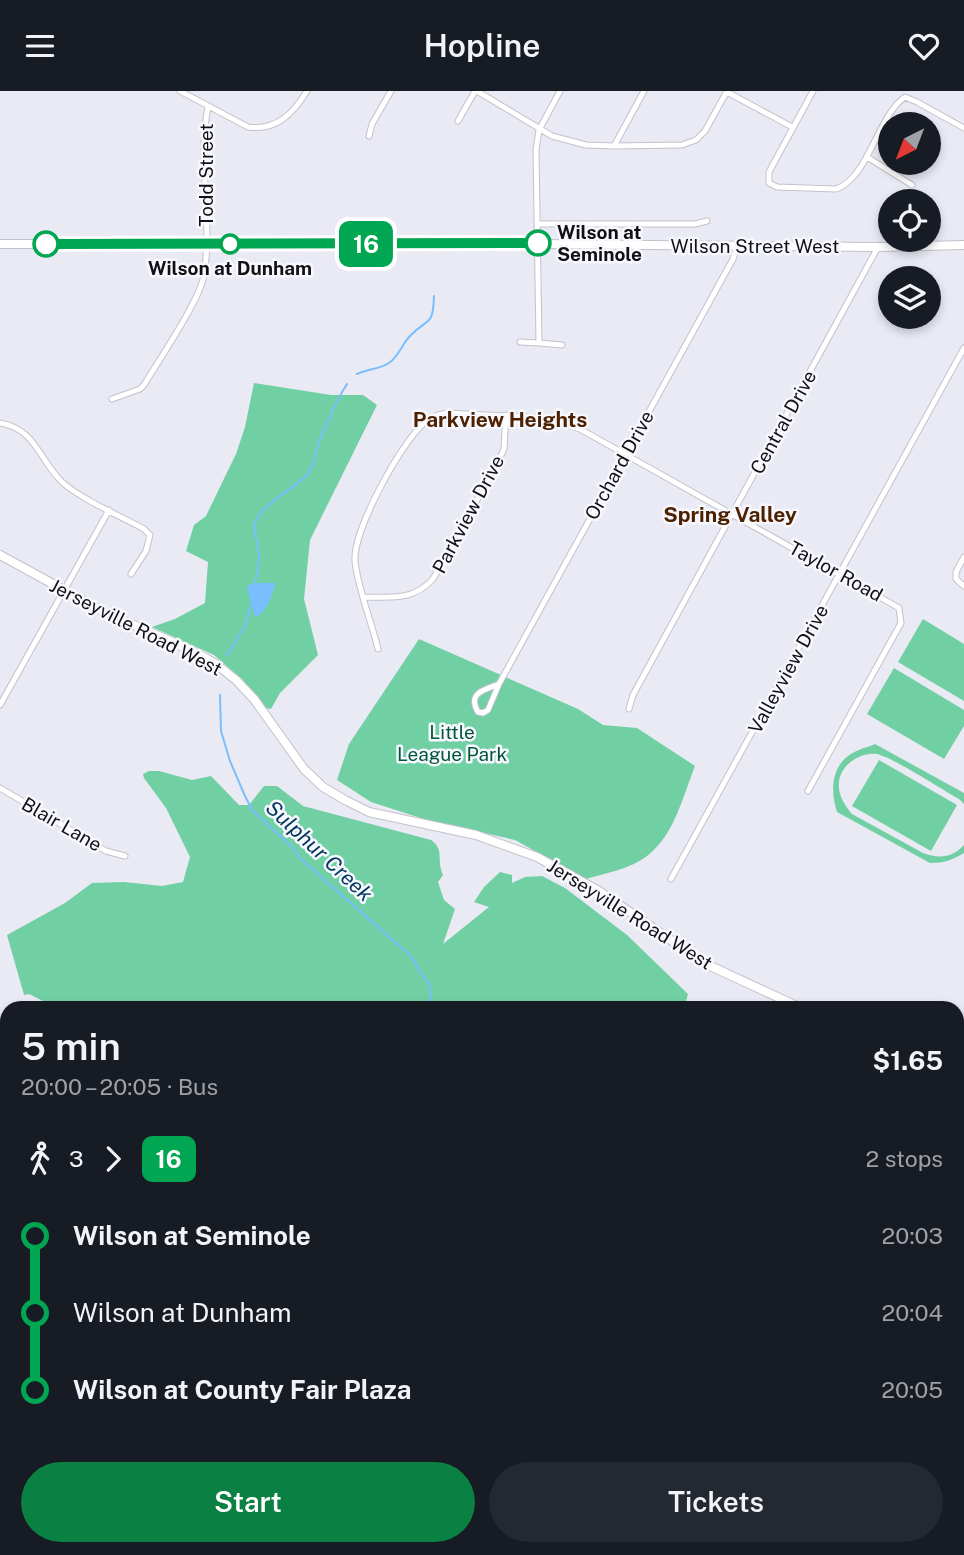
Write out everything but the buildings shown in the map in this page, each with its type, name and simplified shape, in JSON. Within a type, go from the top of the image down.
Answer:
[{"type":"main road","name":"Wilson Street West","points":[[0,244],[964,245]]},
{"type":"main road","name":"Jerseyville Road West","points":[[0,555],[106,613],[193,651],[226,672],[269,717],[304,769],[323,787],[345,800],[369,812],[476,835],[537,857],[599,891],[706,964],[786,1001]]},
{"type":"street","points":[[180,91],[248,127],[260,128],[272,126],[285,119],[307,91]]},
{"type":"street","points":[[369,136],[372,124],[391,91]]},
{"type":"street","points":[[458,121],[476,91],[539,130],[566,141],[614,146],[682,145],[696,139],[705,131],[727,91],[792,127]]},
{"type":"street","points":[[539,342],[536,151],[539,130],[560,91]]},
{"type":"street","points":[[614,146],[644,91]]},
{"type":"street","points":[[813,91],[768,177],[769,183],[778,187],[843,187],[867,157],[896,104],[905,97],[964,128]]},
{"type":"street","name":"Todd Street","points":[[112,399],[144,385],[204,276],[204,144],[208,107]]},
{"type":"street","points":[[867,157],[912,185]]},
{"type":"street","points":[[537,224],[707,221]]},
{"type":"street","name":"Orchard Drive","points":[[499,684],[476,693],[473,704],[478,712],[488,710],[499,684],[733,259],[737,246]]},
{"type":"street","name":"Central Drive","points":[[629,709],[633,695],[877,247]]},
{"type":"street","points":[[520,342],[562,345]]},
{"type":"street","name":"Valleyview Drive","points":[[671,879],[964,348]]},
{"type":"street","name":"Taylor Road","points":[[378,649],[355,562],[356,542],[379,491],[414,432],[433,417],[447,413],[506,415],[560,421],[580,429],[900,608],[901,624],[808,791]]},
{"type":"street","name":"Parkview Drive","points":[[364,597],[405,596],[422,591],[433,579],[504,449],[506,415]]},
{"type":"street","points":[[0,423],[10,424],[24,433],[41,450],[62,482],[150,535],[146,551],[131,574]]},
{"type":"street","points":[[0,705],[108,510]]},
{"type":"street","points":[[964,557],[956,579],[964,586]]},
{"type":"street","name":"Blair Lane","points":[[0,788],[106,851],[125,856]]},
{"type":"green space","points":[[254,383],[331,395],[363,395],[377,405],[310,540],[304,599],[318,655],[280,693],[271,709],[266,708],[242,679],[214,655],[152,627],[175,619],[205,603],[208,562],[186,551],[194,525],[206,516],[236,454]]},
{"type":"green space","points":[[923,619],[964,644],[964,701],[898,662]]},
{"type":"green space","name":"Little League Park","points":[[419,639],[578,709],[603,725],[637,728],[695,766],[677,815],[656,848],[633,864],[586,879],[515,840],[427,820],[371,802],[337,780],[349,744]]},
{"type":"green space","points":[[894,668],[964,710],[964,726],[944,759],[867,714]]},
{"type":"green space","points":[[875,744],[964,793],[964,804],[906,767],[872,754],[851,761],[841,774],[840,795],[852,814],[923,853],[945,856],[955,853],[964,845],[964,853],[948,861],[930,863],[837,812],[833,784],[838,768],[850,755]]},
{"type":"green space","points":[[879,760],[957,805],[931,851],[852,806]]},
{"type":"green space","points":[[159,771],[192,780],[211,776],[239,805],[249,805],[264,786],[277,786],[303,806],[431,840],[439,851],[443,875],[438,882],[444,900],[455,909],[443,944],[489,907],[474,902],[484,887],[500,872],[512,875],[512,883],[525,877],[542,876],[565,888],[627,935],[688,994],[686,1001],[43,1001],[29,994],[24,995],[7,935],[65,903],[92,883],[124,882],[162,886],[183,882],[190,857],[166,808],[143,774]]},
{"type":"water","points":[[255,583],[275,583],[269,602],[257,617],[254,615],[247,586]]},
{"type":"waterway","points":[[357,374],[382,367],[392,360],[410,336],[431,318],[434,296]]},
{"type":"waterway","points":[[255,583],[259,557],[255,528],[257,518],[308,473],[321,437],[347,384]]},
{"type":"waterway","name":"Sulphur Creek","points":[[226,656],[244,628],[252,602]]},
{"type":"waterway","name":"Sulphur Creek","points":[[220,695],[221,731],[230,761],[252,810],[290,845],[302,860],[412,957],[429,983],[431,1001]]},
{"type":"bus line","name":"16","points":[[46,244],[538,243]]},
{"type":"place","name":"Wilson at Seminole","points":[[538,243]]},
{"type":"place","name":"Wilson at Dunham","points":[[230,244]]},
{"type":"district","name":"Parkview Heights","points":[[500,420]]},
{"type":"district","name":"Spring Valley","points":[[730,515]]}]
